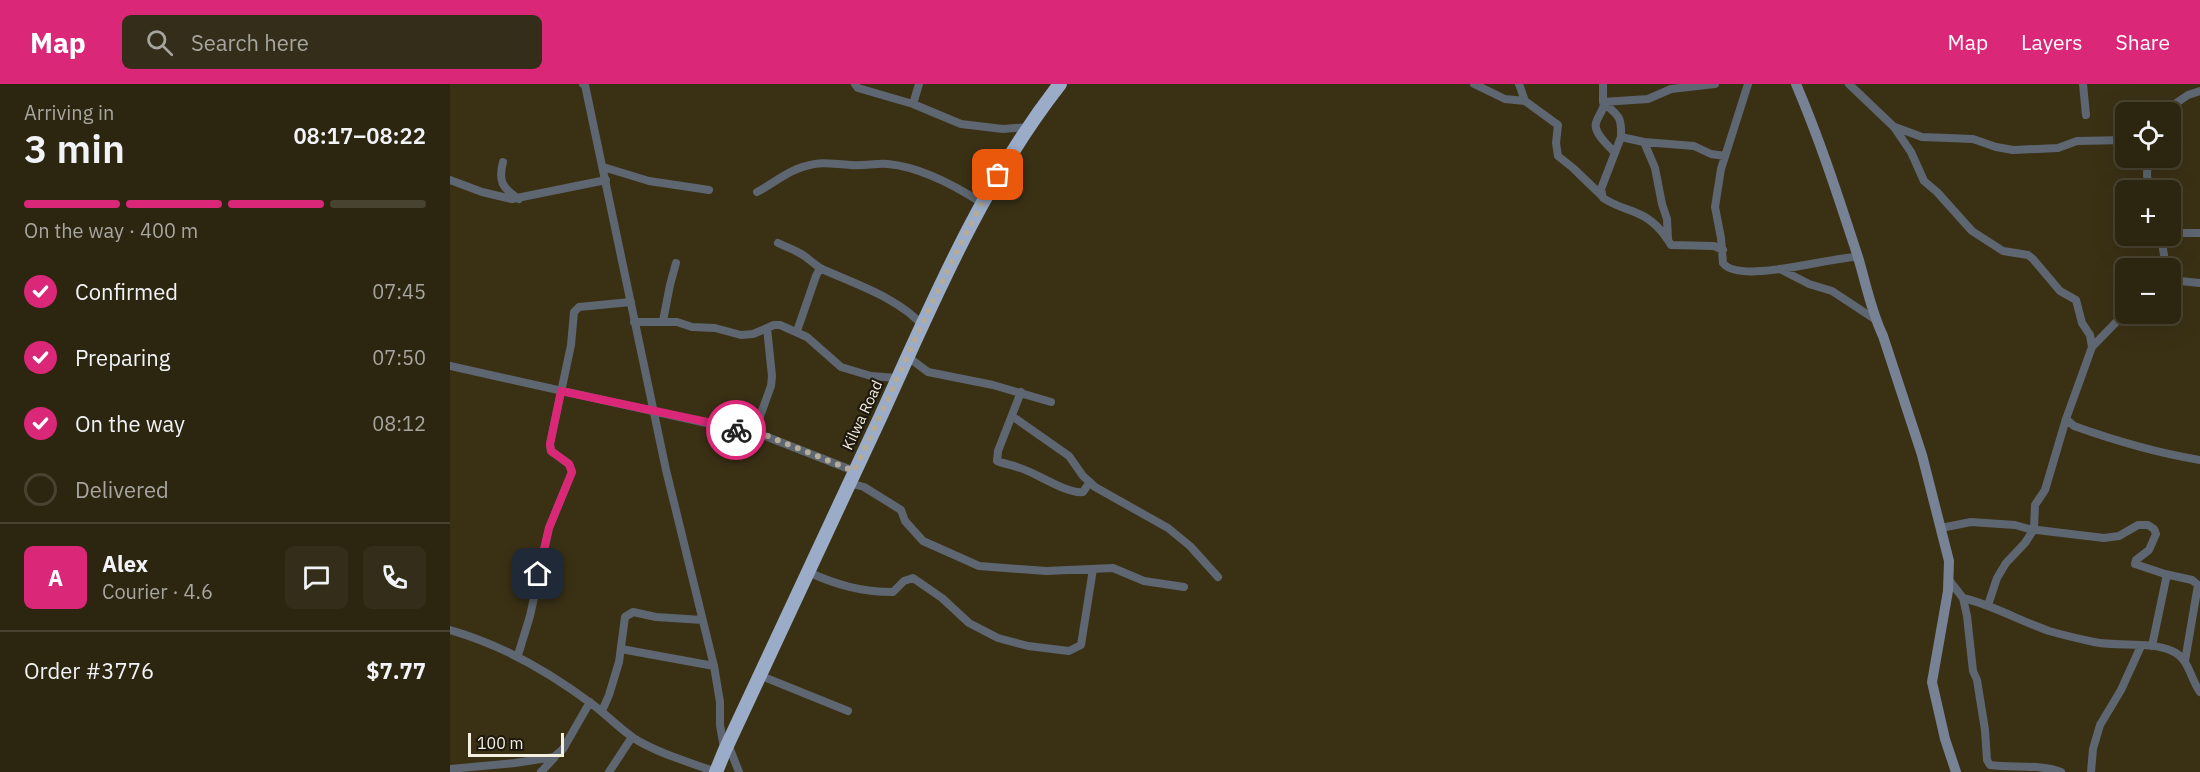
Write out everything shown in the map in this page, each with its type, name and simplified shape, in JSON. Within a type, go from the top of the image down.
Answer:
[{"type":"highway","name":"Kilwa Road","points":[[716,772],[759,675],[981,203],[1006,161],[1060,84]]},
{"type":"street","points":[[584,84],[666,470],[714,666],[726,746],[739,772]]},
{"type":"street","points":[[855,84],[858,88],[913,104],[962,124],[1003,129],[1029,127]]},
{"type":"street","points":[[913,104],[919,84]]},
{"type":"street","points":[[1474,84],[1505,99],[1525,100]]},
{"type":"street","points":[[1519,84],[1525,100],[1556,123],[1558,156],[1601,195],[1622,209],[1641,215],[1663,233],[1671,245],[1714,246],[1723,250]]},
{"type":"street","points":[[1603,84],[1603,112],[1596,123],[1596,129],[1615,153]]},
{"type":"street","points":[[1603,103],[1648,99],[1671,89],[1715,84]]},
{"type":"street","points":[[1748,84],[1725,156],[1715,207],[1723,250],[1723,263],[1734,271],[1752,273],[1857,257]]},
{"type":"street","points":[[1796,84],[1812,122],[1922,455],[1949,561],[1949,580],[1932,682],[1945,739],[1956,772]]},
{"type":"street","points":[[1849,84],[1894,127],[1911,152],[1924,181],[1972,231],[2003,251],[2028,255],[2034,259],[2060,291],[2076,300],[2082,323],[2090,335],[2092,347]]},
{"type":"street","points":[[2083,84],[2086,115]]},
{"type":"street","points":[[2178,102],[2200,91]]},
{"type":"street","points":[[1601,195],[1602,185],[1621,137],[1622,123],[1615,111],[1603,103]]},
{"type":"street","points":[[1894,127],[1922,137],[1974,139],[2013,150],[2058,148],[2077,141],[2115,140]]},
{"type":"street","points":[[1621,137],[1644,142],[1694,146],[1711,154],[1725,156]]},
{"type":"street","points":[[1644,142],[1655,168],[1667,219],[1668,240]]},
{"type":"street","points":[[503,162],[499,177],[506,188],[519,199]]},
{"type":"street","points":[[757,192],[798,168],[825,162],[850,165],[884,164],[943,181],[957,187],[981,203]]},
{"type":"street","points":[[603,167],[672,186],[709,190]]},
{"type":"street","points":[[450,180],[512,200],[606,180]]},
{"type":"street","points":[[2181,233],[2200,232]]},
{"type":"street","points":[[778,243],[803,255],[820,268],[900,306],[923,326]]},
{"type":"street","points":[[663,321],[676,263]]},
{"type":"street","points":[[797,331],[820,268]]},
{"type":"street","points":[[1779,269],[1814,286],[1832,291],[1876,320]]},
{"type":"street","points":[[2181,281],[2200,283]]},
{"type":"street","points":[[518,655],[530,616],[549,528],[572,472],[569,464],[551,451],[550,444],[571,345],[576,309],[590,305],[631,302]]},
{"type":"street","points":[[634,322],[678,322],[692,327],[715,328],[741,335],[753,334],[774,325],[780,325],[807,337],[841,367],[871,376],[898,378]]},
{"type":"street","points":[[1988,605],[1997,578],[2006,563],[2025,543],[2034,529],[2036,505],[2045,490],[2066,419],[2092,347],[2115,323]]},
{"type":"street","points":[[754,433],[771,386],[767,328]]},
{"type":"street","points":[[908,357],[928,372],[1021,392],[1052,402]]},
{"type":"street","points":[[450,366],[754,433],[788,444],[852,477],[901,510],[905,521],[922,541],[979,566],[1046,571],[1113,568],[1144,582],[1184,587]]},
{"type":"street","points":[[1021,392],[996,457],[998,462],[1020,467],[1073,492],[1083,492],[1090,482]]},
{"type":"street","points":[[1012,416],[1069,456],[1090,482],[1168,528],[1190,546],[1218,576]]},
{"type":"street","points":[[2066,419],[2074,426],[2138,447],[2166,455],[2200,460]]},
{"type":"street","points":[[1941,528],[1971,522],[2015,525],[2114,538],[2138,525],[2148,525],[2154,529],[2156,534],[2149,550],[2136,560],[2135,564],[2193,580],[2198,585],[2185,661]]},
{"type":"street","points":[[808,572],[862,591],[892,592],[904,581],[913,578],[942,598],[969,623],[998,638],[1028,646],[1069,651],[1081,645],[1093,569]]},
{"type":"street","points":[[2152,646],[2165,574]]},
{"type":"street","points":[[1949,580],[1963,597],[1985,730],[1987,760],[1990,765],[2042,768],[2061,772]]},
{"type":"street","points":[[1963,597],[2050,631],[2093,642],[2152,646],[2172,651],[2185,661],[2200,692]]},
{"type":"street","points":[[602,711],[615,678],[625,617],[633,612],[656,617],[702,620]]},
{"type":"street","points":[[450,630],[518,655],[590,702],[632,737],[716,772]]},
{"type":"street","points":[[2091,772],[2093,749],[2100,725],[2121,690],[2141,646]]},
{"type":"street","points":[[621,649],[714,666]]},
{"type":"street","points":[[759,675],[848,711]]},
{"type":"street","points":[[533,772],[542,770],[563,749],[590,702]]},
{"type":"street","points":[[609,772],[632,737]]},
{"type":"street","points":[[450,769],[554,757]]},
{"type":"way so far","points":[[736,430],[765,435],[854,471],[937,292],[981,203],[998,175]]},
{"type":"route","points":[[538,574],[549,528],[572,472],[569,464],[551,451],[550,444],[561,391],[736,430]]}]
